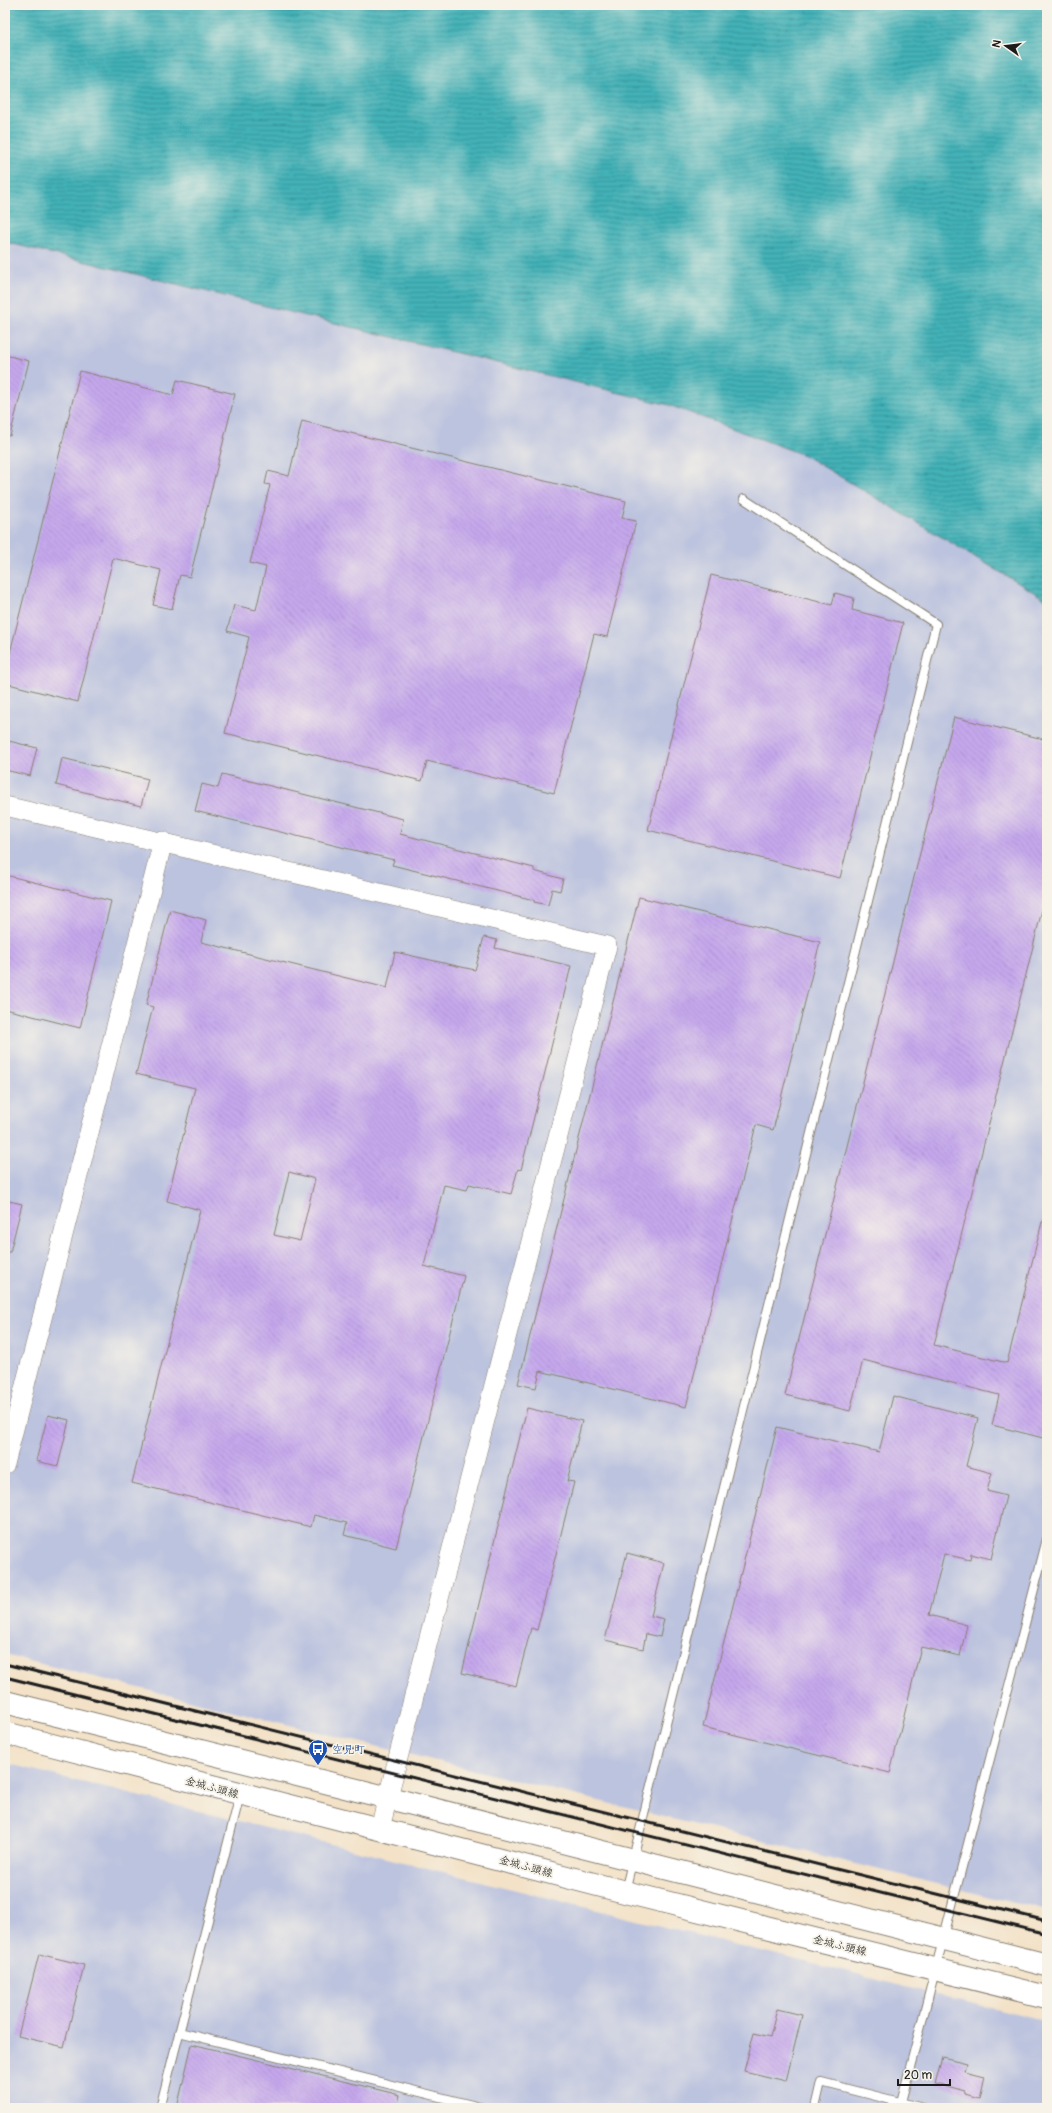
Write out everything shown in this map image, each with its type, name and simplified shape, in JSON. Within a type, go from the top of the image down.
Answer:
[{"type":"main road","points":[[5,1702],[1047,1965]]},
{"type":"main road","name":"金城ふ頭線","points":[[5,1733],[625,1892],[1047,1997]]},
{"type":"street","points":[[5,806],[163,841],[607,946],[389,1798],[380,1828]]},
{"type":"street","points":[[5,1464],[163,841]]},
{"type":"lane","points":[[625,1892],[634,1861],[936,624],[744,499]]},
{"type":"lane","points":[[901,2102],[934,1968],[1047,1539]]},
{"type":"lane","points":[[160,2108],[240,1794]]},
{"type":"lane","points":[[179,2032],[484,2108]]},
{"type":"lane","points":[[815,2108],[821,2082],[923,2108]]},
{"type":"shaded area","points":[[5,242],[669,405],[804,455],[1047,600],[1047,1911],[5,1655]]},
{"type":"shaded area","points":[[5,1763],[1047,2022],[1047,2108],[5,2108]]},
{"type":"water","points":[[5,5],[1047,5],[1047,600],[804,455],[669,405],[5,242]]},
{"type":"building","points":[[5,355],[29,361],[10,436],[5,435]]},
{"type":"building","points":[[80,371],[173,395],[177,380],[235,394],[190,577],[180,575],[172,609],[153,605],[161,570],[113,558],[78,702],[5,683],[5,673]]},
{"type":"building","points":[[302,421],[626,501],[622,518],[636,521],[607,637],[594,634],[554,793],[427,761],[422,781],[225,733],[249,637],[227,631],[234,605],[256,610],[266,567],[250,563],[270,485],[265,484],[268,471],[289,476]]},
{"type":"building","points":[[711,575],[832,605],[835,593],[854,598],[852,610],[903,623],[840,878],[648,830]]},
{"type":"building","points":[[954,717],[1047,740],[1047,890],[934,1345],[1007,1363],[1042,1222],[1047,1222],[1047,1439],[992,1425],[999,1395],[863,1360],[850,1411],[785,1395]]},
{"type":"building","points":[[5,740],[37,748],[30,776],[5,770]]},
{"type":"building","points":[[62,758],[148,779],[141,806],[56,785]]},
{"type":"building","points":[[222,774],[403,819],[400,834],[534,868],[534,871],[563,879],[560,891],[552,889],[548,905],[534,902],[534,900],[392,865],[394,860],[195,811],[202,784],[218,788]]},
{"type":"building","points":[[5,875],[111,901],[80,1028],[5,1009]]},
{"type":"building","points":[[639,897],[820,942],[773,1130],[756,1125],[686,1407],[540,1371],[536,1388],[518,1384]]},
{"type":"building","points":[[170,910],[206,920],[201,942],[387,988],[395,952],[475,970],[484,937],[497,940],[495,948],[571,966],[521,1170],[518,1169],[511,1194],[469,1184],[467,1190],[444,1185],[424,1266],[464,1276],[396,1548],[344,1535],[347,1523],[314,1515],[311,1527],[132,1483],[200,1210],[167,1201],[195,1088],[136,1074],[153,1007],[146,1005]],"holes":[[[289,1172],[315,1179],[300,1241],[274,1235]]]},
{"type":"building","points":[[5,1200],[22,1204],[10,1252],[5,1252]]},
{"type":"building","points":[[893,1396],[978,1418],[966,1466],[992,1473],[987,1491],[1006,1496],[991,1559],[971,1554],[970,1560],[944,1554],[929,1615],[967,1625],[960,1656],[921,1647],[890,1773],[703,1727],[777,1427],[879,1452]]},
{"type":"building","points":[[527,1408],[582,1421],[567,1481],[574,1482],[537,1630],[531,1628],[516,1686],[462,1673]]},
{"type":"building","points":[[48,1415],[69,1420],[58,1466],[36,1461]]},
{"type":"building","points":[[627,1553],[664,1563],[651,1616],[664,1619],[660,1637],[646,1634],[643,1649],[605,1640]]},
{"type":"building","points":[[39,1954],[84,1965],[64,2047],[18,2036]]},
{"type":"building","points":[[777,2009],[802,2015],[786,2081],[744,2071],[754,2033],[770,2037]]},
{"type":"building","points":[[192,2044],[400,2095],[397,2108],[177,2108]]},
{"type":"building","points":[[942,2057],[967,2063],[965,2071],[985,2076],[980,2098],[966,2094],[966,2092],[935,2084]]},
{"type":"railway","points":[[5,1664],[1047,1921]]},
{"type":"railway","points":[[5,1677],[1047,1934]]},
{"type":"place","name":"空見町","points":[[318,1766]]}]
